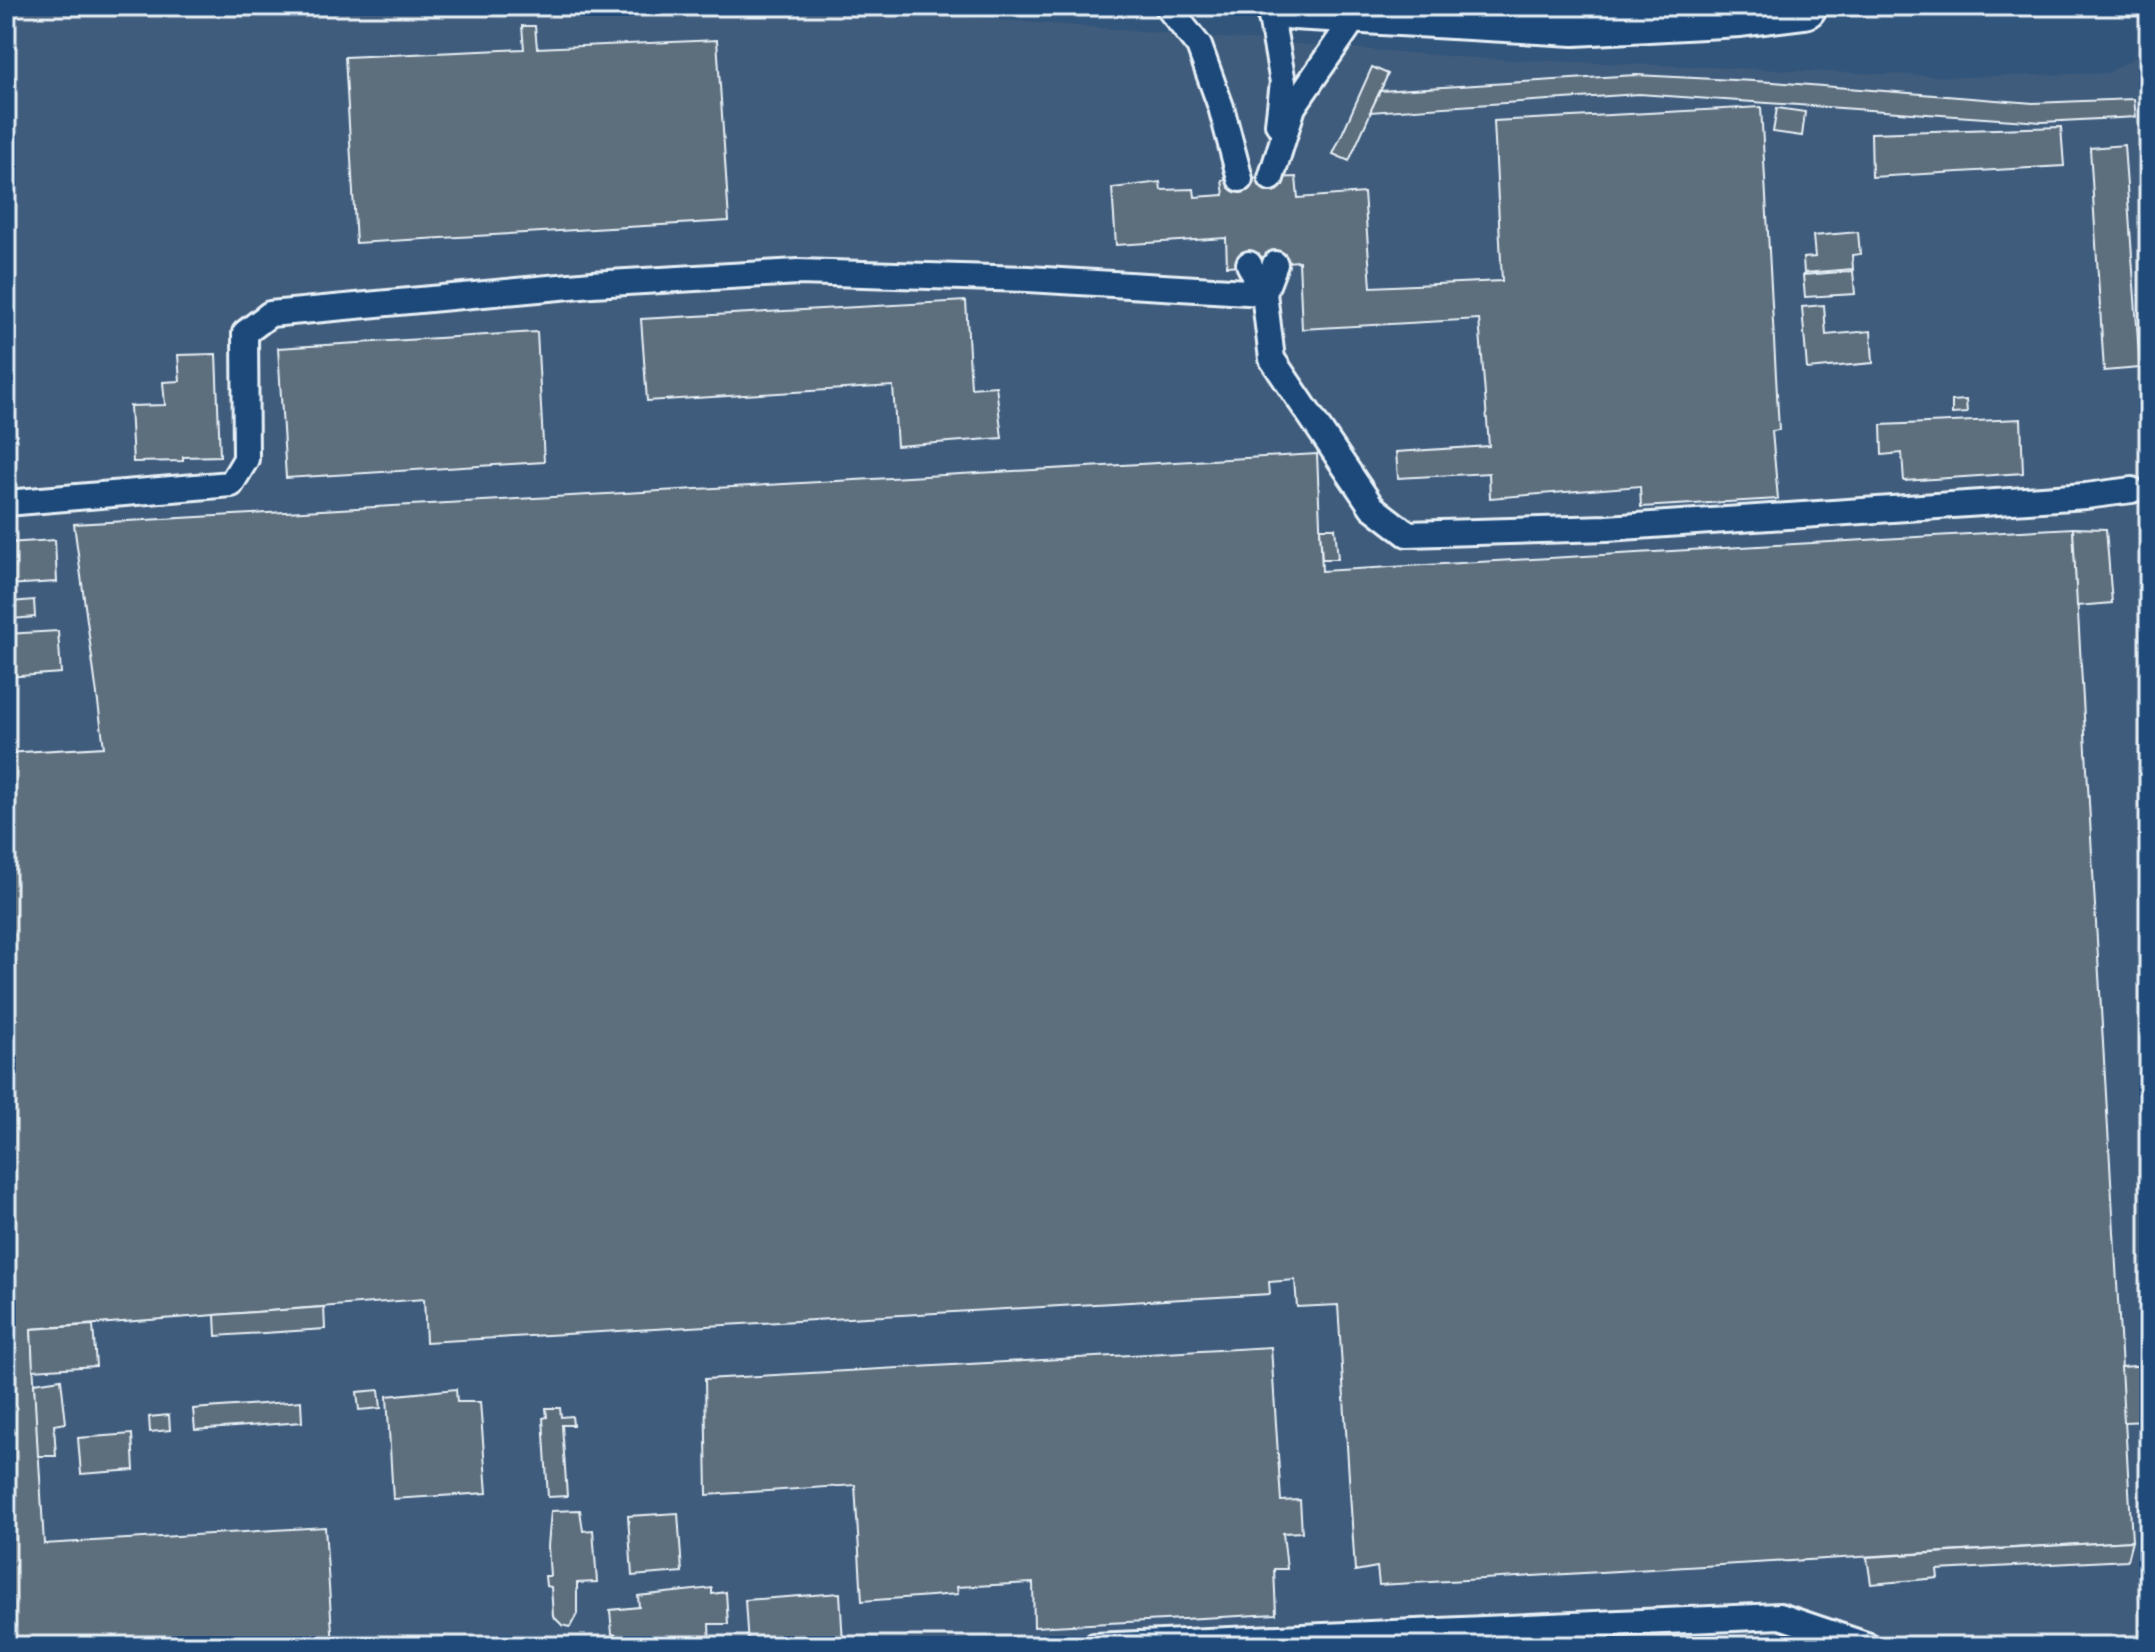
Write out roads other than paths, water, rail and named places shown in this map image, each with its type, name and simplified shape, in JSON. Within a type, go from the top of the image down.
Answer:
[{"type":"street","points":[[1276,6],[1574,23],[1740,14],[1804,6]]},
{"type":"lane","points":[[1167,6],[1199,46],[1221,107],[1240,179]]},
{"type":"lane","points":[[1269,6],[1283,82],[1271,178],[1293,107],[1360,10]]},
{"type":"lane","points":[[1249,264],[1264,293],[1272,359],[1372,507],[1407,534],[1607,528],[2086,496],[2132,490]]},
{"type":"lane","points":[[1264,293],[1275,264]]},
{"type":"lane","points":[[6,503],[231,484],[246,459],[245,333],[270,314],[592,284],[798,272],[1028,279],[1264,293]]},
{"type":"lane","points":[[1094,1646],[1780,1616],[1869,1646]]}]
